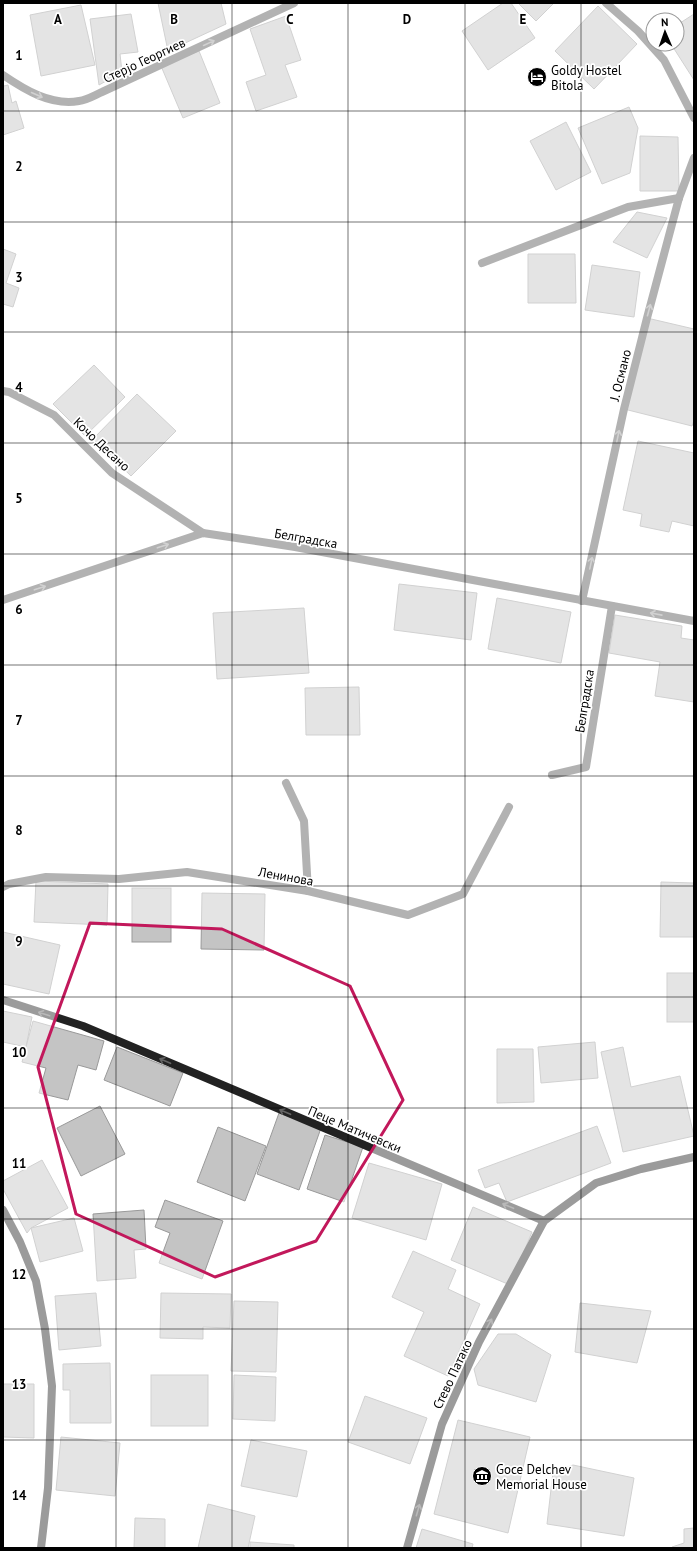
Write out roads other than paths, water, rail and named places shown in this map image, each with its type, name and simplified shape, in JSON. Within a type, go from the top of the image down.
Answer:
[{"type":"street","name":"Стерјо Георгиев","points":[[3,75],[38,96],[66,102],[80,101],[294,3]]},
{"type":"street","points":[[606,3],[638,31],[664,60],[694,118]]},
{"type":"street","name":"Ј. Османо","points":[[582,601],[624,409],[679,198],[694,158]]},
{"type":"street","points":[[482,263],[628,207],[679,198]]},
{"type":"street","name":"Кочо Десано","points":[[3,391],[9,392],[54,415],[112,473],[203,533]]},
{"type":"street","name":"Белградска","points":[[3,600],[203,533],[295,547],[694,621]]},
{"type":"street","name":"Белградска","points":[[552,775],[586,767],[612,606]]},
{"type":"street","points":[[286,783],[304,821],[308,891]]},
{"type":"street","name":"Ленинова","points":[[3,887],[9,884],[46,878],[119,879],[187,872],[308,891],[408,915],[463,894],[509,808]]},
{"type":"street","name":"Пеце Матичевски","points":[[3,1000],[83,1026],[544,1221]]},
{"type":"street","points":[[544,1221],[596,1183],[641,1169],[694,1157]]},
{"type":"street","points":[[3,1210],[20,1242],[36,1281],[45,1329],[52,1386],[48,1488],[41,1548]]},
{"type":"street","name":"Стево Патако","points":[[407,1548],[442,1424],[479,1342],[544,1221]]},
{"type":"place","name":"Goldy Hostel Bitola","points":[[537,77]]},
{"type":"place","name":"Goce Delchev Memorial House","points":[[482,1476]]}]
